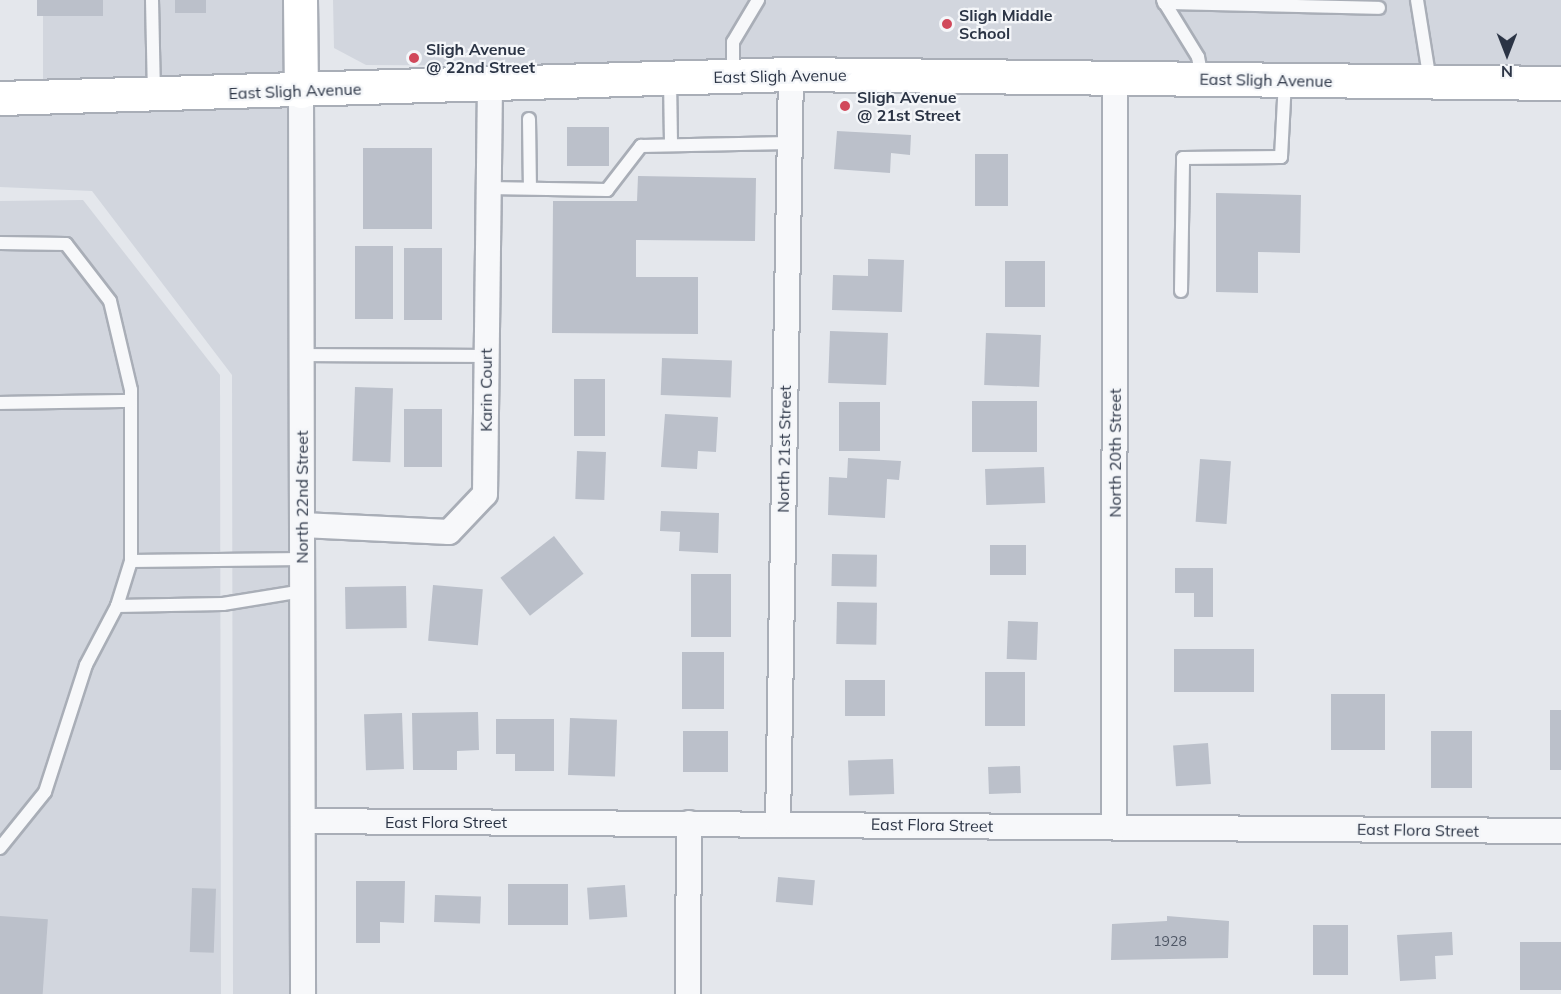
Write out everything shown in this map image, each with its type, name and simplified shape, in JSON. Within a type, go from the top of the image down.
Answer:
[{"type":"street","name":"North 22nd Street","points":[[300,0],[303,994]]},
{"type":"street","name":"East Sligh Avenue","points":[[0,98],[490,86],[791,74],[1561,83]]},
{"type":"street","name":"North 21st Street","points":[[778,824],[791,74]]},
{"type":"street","name":"North 20th Street","points":[[1114,827],[1115,78]]},
{"type":"street","name":"Karin Court","points":[[302,525],[449,532],[485,494],[490,86]]},
{"type":"street","name":"East Flora Street","points":[[303,821],[1561,831]]},
{"type":"street","points":[[688,823],[688,994]]},
{"type":"lane","points":[[152,0],[154,95]]},
{"type":"lane","points":[[733,76],[733,42],[758,0]]},
{"type":"lane","points":[[1417,0],[1430,82]]},
{"type":"lane","points":[[1163,1],[1379,8]]},
{"type":"lane","points":[[1163,1],[1198,57],[1203,79]]},
{"type":"lane","points":[[670,79],[671,144]]},
{"type":"lane","points":[[1181,291],[1183,158],[1281,156],[1285,80]]},
{"type":"lane","points":[[529,119],[530,188]]},
{"type":"lane","points":[[488,188],[607,190],[641,146],[789,143]]},
{"type":"lane","points":[[0,243],[66,244],[110,301],[128,363],[131,401],[131,561],[117,606],[86,665],[45,792],[0,848]]},
{"type":"lane","points":[[302,355],[486,356]]},
{"type":"lane","points":[[0,403],[131,401]]},
{"type":"lane","points":[[131,561],[302,558]]},
{"type":"lane","points":[[117,606],[223,604],[302,591]]},
{"type":"shaded area","points":[[43,0],[287,0],[287,81],[43,81]]},
{"type":"shaded area","name":"Sligh Middle School","points":[[333,0],[1561,0],[1561,72],[366,65],[334,48]]},
{"type":"shaded area","points":[[287,107],[290,994],[233,994],[232,375],[92,191],[0,187],[0,113]]},
{"type":"shaded area","points":[[83,200],[220,375],[221,994],[0,994],[0,201]]},
{"type":"building","points":[[37,0],[103,0],[103,16],[37,16]]},
{"type":"building","points":[[175,0],[206,0],[206,13],[175,13]]},
{"type":"building","points":[[567,127],[609,127],[609,166],[567,166]]},
{"type":"building","points":[[837,131],[911,135],[910,155],[891,153],[890,173],[834,169]]},
{"type":"building","points":[[363,148],[432,148],[432,229],[363,229]]},
{"type":"building","points":[[975,154],[1008,154],[1008,206],[975,206]]},
{"type":"building","points":[[638,176],[756,178],[755,241],[636,240],[636,277],[698,277],[698,334],[552,333],[553,201],[637,201]]},
{"type":"building","points":[[1216,193],[1301,195],[1300,253],[1258,252],[1258,293],[1216,292]]},
{"type":"building","points":[[355,246],[393,246],[393,319],[355,319]]},
{"type":"building","points":[[404,248],[442,248],[442,320],[404,320]]},
{"type":"building","points":[[868,259],[904,260],[902,312],[832,310],[833,275],[868,276]]},
{"type":"building","points":[[1005,261],[1045,261],[1045,307],[1005,307]]},
{"type":"building","points":[[830,331],[888,333],[886,385],[828,383]]},
{"type":"building","points":[[986,333],[1041,335],[1039,387],[984,385]]},
{"type":"building","points":[[662,358],[732,360],[731,397],[661,395]]},
{"type":"building","points":[[574,379],[605,379],[605,436],[574,436]]},
{"type":"building","points":[[355,387],[393,388],[390,462],[352,461]]},
{"type":"building","points":[[972,401],[1037,401],[1037,452],[972,452]]},
{"type":"building","points":[[839,402],[880,402],[880,451],[839,451]]},
{"type":"building","points":[[404,409],[442,409],[442,467],[404,467]]},
{"type":"building","points":[[665,414],[718,417],[716,452],[698,451],[697,469],[661,467]]},
{"type":"building","points":[[577,451],[606,452],[604,500],[575,499]]},
{"type":"building","points":[[848,458],[901,461],[899,480],[887,479],[885,518],[828,515],[829,477],[847,478]]},
{"type":"building","points":[[1200,459],[1231,461],[1227,524],[1196,522]]},
{"type":"building","points":[[1044,467],[1045,503],[986,505],[985,469]]},
{"type":"building","points":[[661,511],[719,513],[718,553],[679,551],[680,532],[660,531]]},
{"type":"building","points":[[554,536],[584,574],[530,616],[500,578]]},
{"type":"building","points":[[990,545],[1026,545],[1026,575],[990,575]]},
{"type":"building","points":[[832,554],[877,555],[876,587],[831,586]]},
{"type":"building","points":[[1175,568],[1213,568],[1213,617],[1194,617],[1194,593],[1175,593]]},
{"type":"building","points":[[691,574],[731,574],[731,637],[691,637]]},
{"type":"building","points":[[433,585],[483,589],[478,645],[428,641]]},
{"type":"building","points":[[406,586],[407,628],[346,629],[345,587]]},
{"type":"building","points":[[837,602],[877,603],[876,645],[836,644]]},
{"type":"building","points":[[1008,621],[1038,622],[1037,660],[1007,659]]},
{"type":"building","points":[[1174,649],[1254,649],[1254,692],[1174,692]]},
{"type":"building","points":[[682,652],[724,652],[724,709],[682,709]]},
{"type":"building","points":[[985,672],[1025,672],[1025,726],[985,726]]},
{"type":"building","points":[[845,680],[885,680],[885,716],[845,716]]},
{"type":"building","points":[[1331,694],[1385,694],[1385,750],[1331,750]]},
{"type":"building","points":[[1550,710],[1561,710],[1561,770],[1550,770]]},
{"type":"building","points":[[478,712],[479,750],[457,751],[457,770],[413,770],[412,713]]},
{"type":"building","points":[[402,713],[404,769],[366,770],[364,714]]},
{"type":"building","points":[[570,718],[617,720],[615,777],[568,775]]},
{"type":"building","points":[[496,719],[554,719],[554,771],[515,771],[515,754],[496,754]]},
{"type":"building","points":[[683,731],[728,731],[728,772],[683,772]]},
{"type":"building","points":[[1431,731],[1472,731],[1472,788],[1431,788]]},
{"type":"building","points":[[1208,743],[1211,784],[1176,786],[1173,745]]},
{"type":"building","points":[[893,759],[894,794],[849,796],[848,761]]},
{"type":"building","points":[[1020,766],[1021,793],[989,794],[988,767]]},
{"type":"building","points":[[778,877],[815,880],[813,905],[776,902]]},
{"type":"building","points":[[356,881],[405,881],[404,923],[380,922],[380,943],[356,943]]},
{"type":"building","points":[[508,884],[568,884],[568,925],[508,925]]},
{"type":"building","points":[[625,885],[627,917],[589,920],[587,888]]},
{"type":"building","points":[[192,888],[216,889],[214,953],[190,952]]},
{"type":"building","points":[[435,895],[481,897],[480,924],[434,922]]},
{"type":"building","points":[[0,916],[48,919],[43,994],[0,994]]},
{"type":"building","points":[[1167,916],[1229,921],[1228,958],[1111,960],[1112,924],[1167,921]]},
{"type":"building","points":[[1313,925],[1348,925],[1348,975],[1313,975]]},
{"type":"building","points":[[1452,932],[1453,955],[1435,956],[1436,979],[1400,981],[1397,935]]},
{"type":"building","points":[[1520,942],[1561,942],[1561,990],[1520,990]]},
{"type":"place","name":"Sligh Middle School","points":[[947,24]]},
{"type":"place","name":"Sligh Avenue @ 22nd Street","points":[[414,58]]},
{"type":"place","name":"Sligh Avenue @ 21st Street","points":[[845,106]]}]
